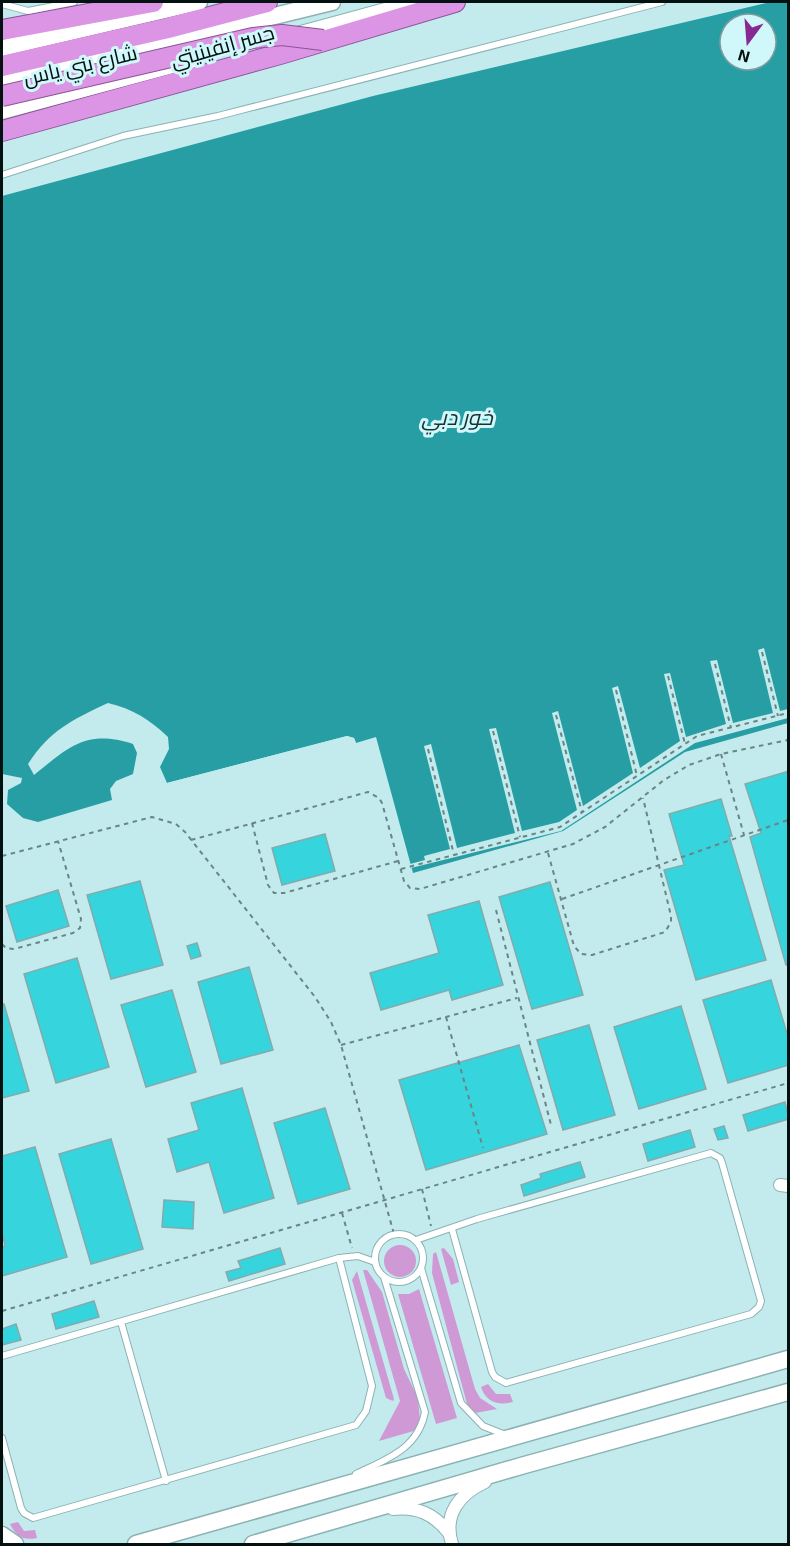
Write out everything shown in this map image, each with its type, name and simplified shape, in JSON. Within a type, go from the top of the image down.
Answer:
[{"type":"highway","points":[[2,30],[153,2]]},
{"type":"highway","name":"جسر إنفينيتي","points":[[2,66],[168,28],[267,2]]},
{"type":"highway","name":"جسر إنفينيتي","points":[[2,131],[455,2]]},
{"type":"highway","points":[[2,96],[254,38],[282,35],[323,40]]},
{"type":"main road","name":"شارع بني ياس","points":[[2,48],[200,2]]},
{"type":"main road","name":"شارع بني ياس","points":[[2,82],[332,2]]},
{"type":"main road","points":[[136,1545],[319,1491],[789,1359]]},
{"type":"main road","points":[[253,1545],[521,1466],[789,1392]]},
{"type":"main road","points":[[2,1536],[15,1545]]},
{"type":"street","points":[[2,113],[411,2]]},
{"type":"street","points":[[450,1539],[453,1510],[467,1492],[521,1466]]},
{"type":"street","points":[[338,1519],[408,1508],[432,1516],[450,1539]]},
{"type":"lane","points":[[2,4],[28,11],[74,2]]},
{"type":"lane","points":[[2,175],[123,136],[218,116],[662,2]]},
{"type":"lane","points":[[2,39],[43,40]]},
{"type":"lane","points":[[416,1240],[482,1218],[711,1154],[716,1155],[722,1163],[760,1301],[759,1307],[751,1314],[506,1383],[495,1377],[492,1372],[452,1229]]},
{"type":"lane","points":[[319,1491],[404,1450],[422,1426],[425,1412],[422,1396],[384,1277],[375,1262],[377,1247],[387,1236],[394,1234],[402,1233],[416,1240],[423,1256],[421,1268],[461,1403],[483,1426],[512,1437]]},
{"type":"lane","points":[[2,1356],[339,1258],[355,1256],[375,1262]]},
{"type":"lane","points":[[2,1438],[21,1508],[33,1518],[348,1429],[362,1419],[370,1401],[372,1386],[339,1258]]},
{"type":"lane","points":[[384,1277],[398,1282],[405,1281],[411,1279],[421,1268]]},
{"type":"lane","points":[[121,1322],[166,1481]]},
{"type":"path","points":[[762,652],[778,716]]},
{"type":"path","points":[[715,664],[731,728]]},
{"type":"path","points":[[668,676],[685,744]]},
{"type":"path","points":[[616,690],[637,776]]},
{"type":"path","points":[[400,869],[560,826],[697,736],[789,713]]},
{"type":"path","points":[[556,715],[582,812]]},
{"type":"path","points":[[494,731],[520,837]]},
{"type":"path","points":[[191,840],[368,792],[379,798],[382,803],[400,869],[407,885],[420,889],[573,844],[605,827],[676,772],[721,754],[789,740]]},
{"type":"path","points":[[428,749],[454,855]]},
{"type":"path","points":[[721,754],[744,835]]},
{"type":"path","points":[[548,853],[574,946],[581,954],[592,955],[664,932],[671,922],[643,798]]},
{"type":"path","points":[[2,856],[152,817],[176,824],[324,1009],[340,1045],[394,1234]]},
{"type":"path","points":[[561,899],[789,820]]},
{"type":"path","points":[[252,823],[268,885],[274,893],[279,894],[398,861]]},
{"type":"path","points":[[2,944],[6,948],[14,949],[73,933],[81,928],[81,919],[58,841]]},
{"type":"path","points":[[496,910],[551,1125]]},
{"type":"path","points":[[340,1045],[518,998]]},
{"type":"path","points":[[446,1017],[483,1148]]},
{"type":"path","points":[[2,1311],[789,1083]]},
{"type":"path","points":[[422,1189],[434,1235]]},
{"type":"path","points":[[342,1212],[355,1256]]},
{"type":"shaded area","points":[[400,1245],[412,1249],[416,1261],[412,1273],[400,1277],[388,1273],[384,1261],[388,1249]]},
{"type":"shaded area","points":[[444,1248],[453,1259],[459,1282],[451,1285],[441,1249]]},
{"type":"shaded area","points":[[436,1252],[475,1389],[480,1398],[497,1409],[475,1413],[467,1404],[432,1273],[433,1254]]},
{"type":"shaded area","points":[[363,1270],[367,1270],[382,1292],[404,1369],[418,1398],[420,1421],[417,1430],[379,1441],[400,1401]]},
{"type":"shaded area","points":[[357,1271],[393,1401],[386,1398],[352,1280]]},
{"type":"shaded area","points":[[419,1289],[457,1418],[436,1424],[398,1294],[409,1294]]},
{"type":"shaded area","points":[[488,1384],[496,1394],[510,1394],[513,1402],[493,1402],[481,1387]]},
{"type":"shaded area","points":[[18,1522],[24,1531],[35,1530],[37,1538],[28,1539],[17,1534],[10,1524]]},
{"type":"water","name":"خور دبي","points":[[770,2],[788,2],[788,723],[685,752],[563,831],[413,873],[376,737],[356,743],[354,738],[347,736],[167,783],[160,767],[169,749],[168,737],[140,715],[108,703],[83,715],[53,734],[28,764],[34,775],[79,743],[90,740],[117,740],[133,744],[137,753],[133,774],[116,781],[110,789],[112,800],[38,822],[23,818],[7,804],[8,790],[21,783],[22,778],[2,774],[2,196],[373,96],[718,14],[718,72],[778,72],[778,12],[728,12]]},
{"type":"pier","points":[[764,648],[780,711],[788,709],[788,718],[695,743],[561,831],[411,868],[410,864],[425,860],[424,856],[450,849],[424,746],[431,744],[457,848],[515,833],[489,729],[496,728],[522,831],[559,822],[577,810],[552,713],[558,711],[583,806],[633,773],[612,688],[618,686],[640,768],[680,741],[664,674],[670,673],[686,737],[726,724],[710,661],[717,660],[733,723],[773,713],[758,650]]},
{"type":"pier","points":[[347,736],[354,738],[356,743],[347,739],[168,786],[167,783]]},
{"type":"building","points":[[789,771],[789,965],[786,965],[750,837],[761,833],[745,784]]},
{"type":"building","points":[[721,799],[732,836],[729,836],[766,960],[696,980],[664,870],[684,865],[669,814]]},
{"type":"building","points":[[325,834],[335,871],[282,885],[272,848]]},
{"type":"building","points":[[140,881],[163,965],[111,979],[87,895]]},
{"type":"building","points":[[550,882],[583,995],[532,1009],[499,897]]},
{"type":"building","points":[[58,890],[69,926],[17,942],[6,906]]},
{"type":"building","points":[[479,901],[503,985],[452,1000],[449,990],[381,1010],[370,973],[439,953],[428,915]]},
{"type":"building","points":[[197,943],[201,956],[191,959],[187,946]]},
{"type":"building","points":[[77,958],[109,1067],[56,1083],[24,974]]},
{"type":"building","points":[[249,967],[273,1050],[221,1064],[198,982]]},
{"type":"building","points":[[771,980],[789,1040],[789,1065],[728,1083],[703,1000]]},
{"type":"building","points":[[172,990],[196,1072],[146,1087],[121,1005]]},
{"type":"building","points":[[2,1004],[4,1004],[29,1091],[2,1098]]},
{"type":"building","points":[[681,1006],[706,1089],[639,1109],[614,1027]]},
{"type":"building","points":[[589,1025],[615,1115],[563,1130],[537,1040]]},
{"type":"building","points":[[519,1045],[547,1134],[426,1170],[399,1080]]},
{"type":"building","points":[[242,1088],[274,1198],[224,1213],[209,1162],[177,1172],[168,1139],[199,1130],[191,1103]]},
{"type":"building","points":[[785,1102],[789,1119],[748,1131],[743,1115]]},
{"type":"building","points":[[325,1108],[350,1189],[298,1204],[274,1123]]},
{"type":"building","points":[[724,1126],[728,1138],[718,1140],[714,1129]]},
{"type":"building","points":[[690,1130],[695,1147],[648,1161],[643,1144]]},
{"type":"building","points":[[111,1139],[143,1249],[91,1264],[59,1154]]},
{"type":"building","points":[[35,1147],[67,1257],[2,1276],[2,1247],[5,1246],[2,1232],[2,1156]]},
{"type":"building","points":[[580,1162],[585,1177],[524,1196],[521,1185],[541,1178],[540,1174]]},
{"type":"building","points":[[164,1200],[194,1202],[193,1229],[162,1227]]},
{"type":"building","points":[[280,1248],[285,1264],[229,1281],[226,1272],[241,1268],[238,1261]]},
{"type":"building","points":[[94,1301],[99,1317],[56,1329],[52,1314]]},
{"type":"building","points":[[16,1324],[21,1340],[2,1345],[2,1329]]}]
